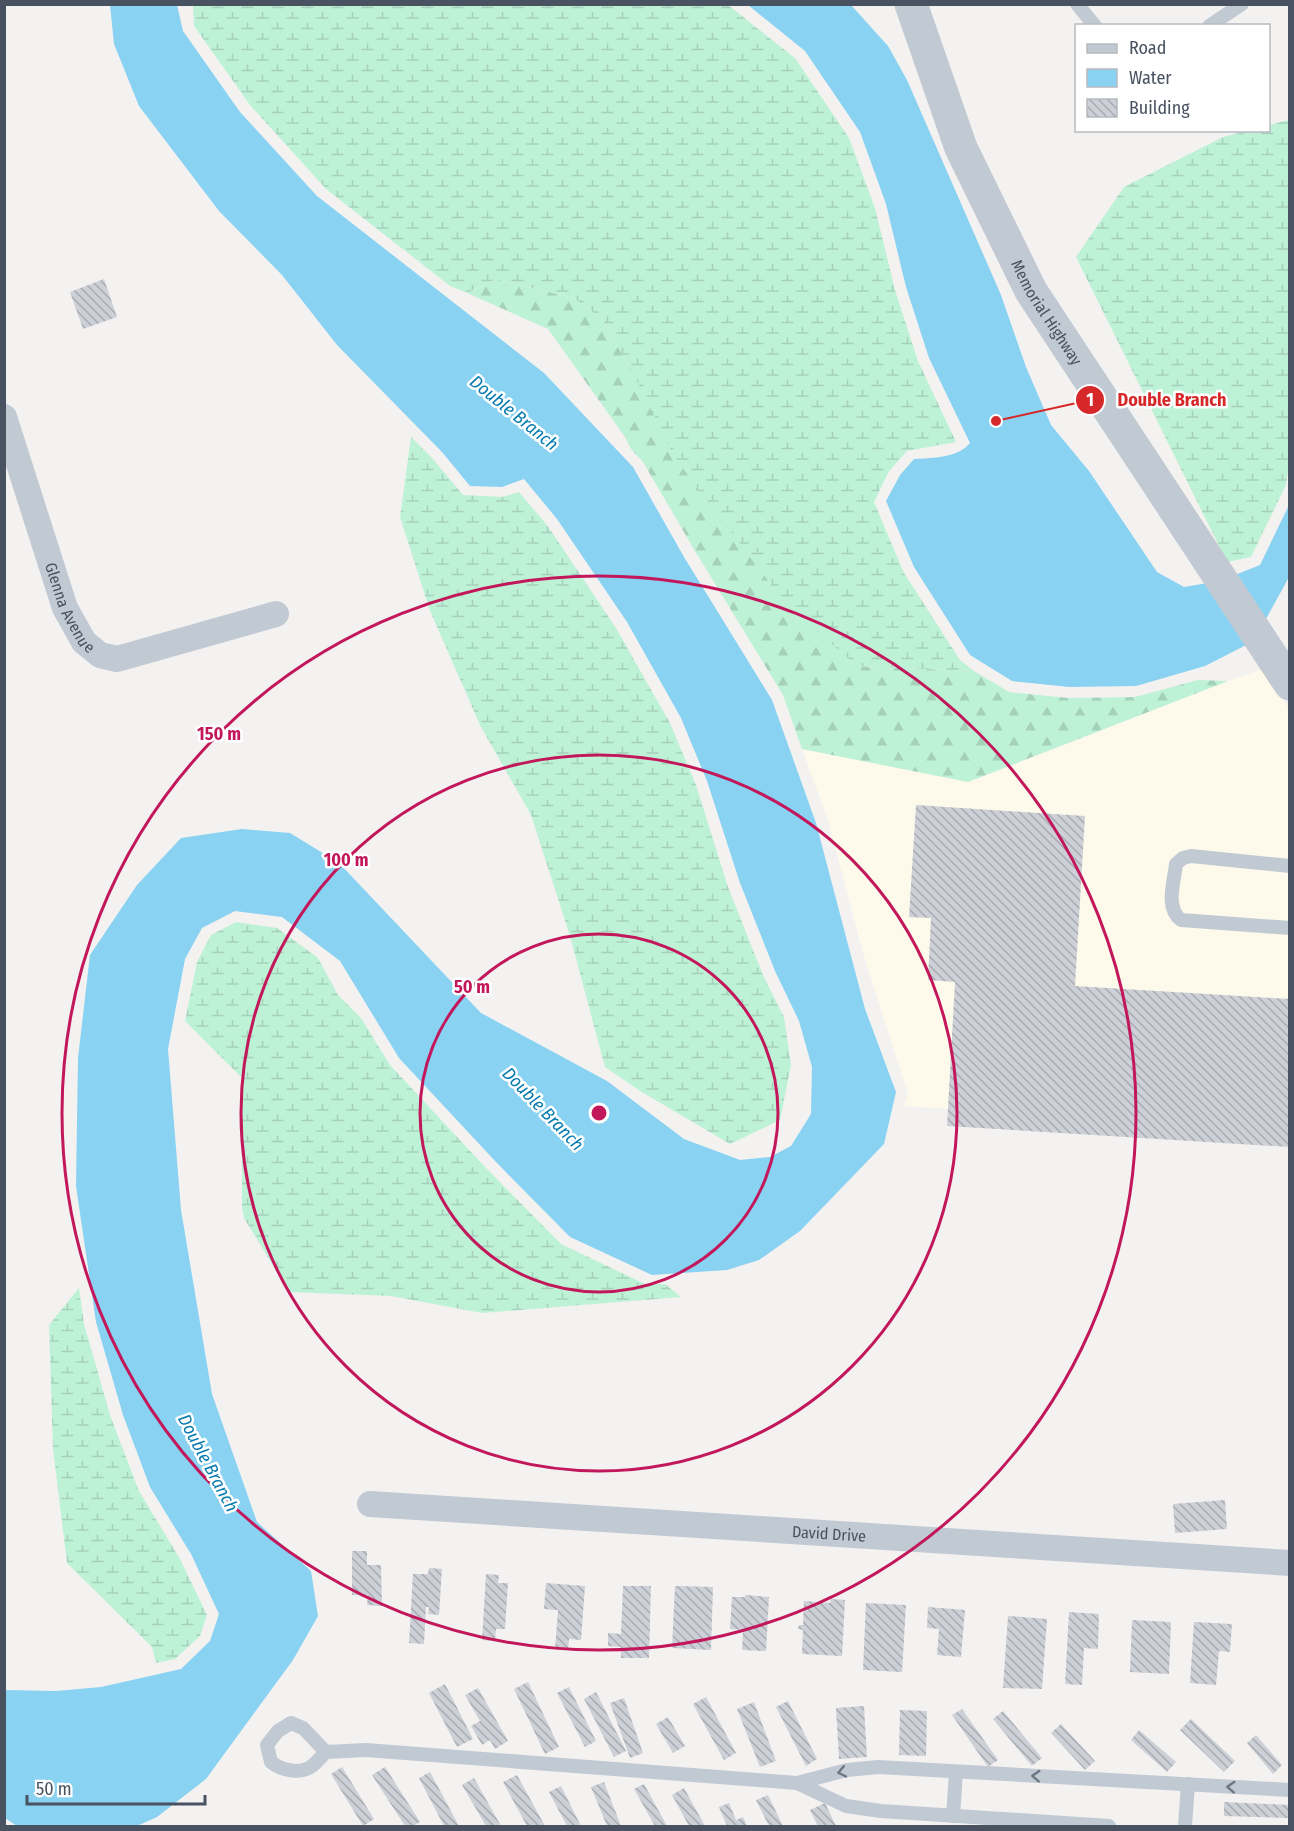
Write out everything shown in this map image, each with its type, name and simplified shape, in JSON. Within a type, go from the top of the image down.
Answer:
[{"type":"street","name":"Memorial Highway","points":[[910,4],[962,148],[1031,291],[1290,684]]},
{"type":"street","name":"Glenna Avenue","points":[[4,417],[65,608],[84,642],[100,655],[117,659],[276,614]]},
{"type":"street","name":"David Drive","points":[[370,1504],[1290,1563]]},
{"type":"lane","points":[[1077,4],[1093,24]]},
{"type":"lane","points":[[1212,24],[1242,4]]},
{"type":"lane","points":[[1290,866],[1191,856],[1183,858],[1176,864],[1171,908],[1174,915],[1181,920],[1290,928]]},
{"type":"lane","points":[[326,1752],[366,1749],[797,1783],[847,1770],[878,1767],[1290,1790]]},
{"type":"lane","points":[[953,1816],[956,1772]]},
{"type":"lane","points":[[797,1783],[846,1806],[881,1811],[1109,1827]]},
{"type":"lane","points":[[1185,1827],[1188,1784]]},
{"type":"shaded area","points":[[1263,669],[1289,709],[1289,1131],[904,1106],[908,1094],[863,953],[828,820],[802,749],[969,782]]},
{"type":"green space","points":[[193,5],[728,5],[795,58],[849,138],[875,208],[895,290],[918,361],[956,442],[907,451],[889,471],[874,502],[904,573],[960,660],[974,671],[857,666],[788,607],[675,458],[634,375],[602,319],[574,298],[496,279],[467,293],[450,286],[326,189],[250,105],[194,26]]},
{"type":"green space","points":[[1289,120],[1289,464],[1286,485],[1251,557],[1227,562],[1076,257],[1124,187],[1223,137],[1243,132],[1270,132],[1270,125]]},
{"type":"green space","points":[[496,279],[574,298],[602,319],[634,375],[857,666],[974,671],[1009,692],[1068,698],[1135,697],[1198,680],[1228,681],[968,782],[802,749],[783,695],[643,462],[631,449],[625,437],[548,329],[467,293]]},
{"type":"green space","points":[[411,437],[463,495],[502,497],[519,492],[547,525],[616,628],[670,723],[696,785],[728,887],[763,975],[784,1017],[791,1065],[780,1120],[730,1144],[640,1091],[605,1067],[570,936],[531,815],[481,727],[430,611],[400,517]]},
{"type":"green space","points":[[236,922],[277,928],[318,958],[338,995],[361,1018],[390,1065],[561,1244],[645,1284],[665,1284],[681,1297],[482,1313],[391,1296],[289,1292],[244,1218],[242,1207],[242,1078],[185,1021],[197,962],[211,935]]},
{"type":"green space","points":[[79,1288],[84,1324],[111,1418],[139,1491],[180,1559],[207,1615],[200,1636],[175,1659],[156,1663],[152,1647],[67,1563],[53,1449],[49,1325]]},
{"type":"water","points":[[110,5],[177,5],[183,31],[240,112],[317,196],[544,373],[633,467],[684,557],[772,700],[816,823],[865,1009],[896,1092],[884,1144],[800,1231],[759,1260],[727,1270],[652,1275],[570,1237],[399,1058],[340,961],[282,917],[235,911],[202,928],[185,959],[168,1049],[181,1210],[212,1394],[257,1522],[311,1571],[318,1616],[293,1660],[206,1779],[157,1817],[137,1826],[17,1826],[5,1818],[5,1690],[56,1691],[101,1687],[181,1669],[210,1641],[219,1614],[191,1554],[150,1487],[123,1415],[96,1322],[76,1186],[78,1058],[90,955],[137,885],[181,838],[242,829],[290,833],[339,863],[481,1013],[607,1081],[684,1139],[740,1160],[770,1157],[791,1146],[811,1114],[812,1067],[799,1021],[775,971],[740,883],[707,781],[681,718],[627,622],[557,519],[524,479],[502,487],[470,486],[442,452],[337,345],[282,275],[219,211],[139,106],[114,44]]},
{"type":"water","points":[[748,5],[851,5],[888,46],[907,80],[1001,295],[1026,367],[1051,425],[1089,471],[1157,572],[1184,587],[1220,581],[1260,565],[1289,505],[1289,577],[1254,641],[1205,666],[1136,686],[1069,687],[1012,681],[970,655],[914,567],[886,501],[900,475],[914,459],[959,452],[970,443],[929,358],[906,287],[886,204],[860,132],[805,51]]},
{"type":"building","points":[[104,279],[117,317],[83,329],[70,292]]},
{"type":"building","points":[[916,805],[1085,816],[1075,986],[1290,999],[1290,1147],[947,1126],[955,982],[928,980],[931,918],[909,917]]},
{"type":"building","points":[[1225,1500],[1227,1529],[1175,1533],[1173,1504]]},
{"type":"building","points":[[352,1551],[367,1551],[367,1565],[381,1565],[382,1606],[367,1605],[368,1595],[352,1595]]},
{"type":"building","points":[[429,1568],[442,1569],[439,1615],[428,1614],[429,1607],[426,1607],[424,1644],[409,1643],[413,1574],[428,1574]]},
{"type":"building","points":[[486,1574],[499,1575],[498,1583],[508,1583],[505,1629],[496,1629],[495,1641],[482,1640]]},
{"type":"building","points":[[546,1583],[585,1586],[581,1640],[569,1639],[568,1650],[555,1649],[558,1610],[544,1609]]},
{"type":"building","points":[[623,1586],[651,1586],[649,1658],[621,1658],[621,1647],[608,1646],[608,1633],[621,1634]]},
{"type":"building","points":[[675,1586],[713,1587],[711,1650],[672,1648]]},
{"type":"building","points":[[745,1595],[769,1597],[766,1651],[742,1650],[743,1630],[730,1629],[732,1597],[745,1597]]},
{"type":"building","points":[[831,1599],[845,1600],[842,1656],[802,1654],[803,1630],[798,1629],[799,1625],[803,1625],[804,1601],[830,1603]]},
{"type":"building","points":[[866,1603],[906,1605],[902,1672],[863,1670]]},
{"type":"building","points":[[928,1607],[965,1610],[961,1657],[937,1655],[939,1629],[927,1628]]},
{"type":"building","points":[[1069,1612],[1099,1614],[1098,1649],[1084,1648],[1082,1685],[1065,1684]]},
{"type":"building","points":[[1008,1616],[1047,1619],[1042,1689],[1003,1688]]},
{"type":"building","points":[[1132,1620],[1171,1622],[1169,1674],[1130,1672]]},
{"type":"building","points":[[1194,1622],[1232,1624],[1230,1652],[1219,1651],[1216,1685],[1190,1683]]},
{"type":"building","points":[[528,1682],[559,1747],[545,1754],[514,1689]]},
{"type":"building","points":[[445,1684],[473,1739],[457,1747],[429,1693]]},
{"type":"building","points":[[569,1687],[596,1741],[585,1747],[557,1693]]},
{"type":"building","points":[[478,1688],[508,1741],[495,1749],[490,1740],[482,1745],[471,1726],[480,1721],[465,1695]]},
{"type":"building","points":[[596,1692],[626,1751],[614,1757],[584,1699]]},
{"type":"building","points":[[706,1697],[736,1753],[724,1760],[693,1704]]},
{"type":"building","points":[[624,1698],[643,1753],[630,1758],[610,1703]]},
{"type":"building","points":[[788,1701],[817,1759],[806,1766],[776,1707]]},
{"type":"building","points":[[754,1702],[776,1761],[760,1767],[737,1709]]},
{"type":"building","points":[[864,1706],[867,1757],[839,1759],[836,1708]]},
{"type":"building","points":[[962,1709],[998,1760],[988,1767],[952,1715]]},
{"type":"building","points":[[900,1710],[927,1711],[926,1756],[899,1755]]},
{"type":"building","points":[[1003,1711],[1042,1758],[1032,1766],[993,1719]]},
{"type":"building","points":[[668,1717],[685,1746],[673,1753],[656,1724]]},
{"type":"building","points":[[1191,1719],[1235,1761],[1224,1772],[1180,1730]]},
{"type":"building","points":[[1061,1724],[1095,1761],[1085,1770],[1051,1733]]},
{"type":"building","points":[[1139,1730],[1176,1762],[1167,1772],[1131,1740]]},
{"type":"building","points":[[1256,1735],[1282,1765],[1273,1774],[1247,1743]]},
{"type":"building","points":[[342,1767],[374,1819],[363,1826],[331,1774]]},
{"type":"building","points":[[385,1767],[420,1822],[413,1826],[405,1826],[372,1775]]},
{"type":"building","points":[[430,1772],[459,1826],[444,1826],[419,1778]]},
{"type":"building","points":[[517,1775],[545,1826],[527,1826],[503,1782]]},
{"type":"building","points":[[474,1778],[501,1826],[486,1826],[462,1785]]},
{"type":"building","points":[[604,1782],[621,1826],[607,1826],[591,1787]]},
{"type":"building","points":[[644,1784],[667,1826],[655,1826],[634,1789]]},
{"type":"building","points":[[561,1786],[581,1826],[567,1826],[549,1792]]},
{"type":"building","points":[[684,1788],[705,1826],[689,1826],[672,1795]]},
{"type":"building","points":[[768,1795],[783,1826],[769,1826],[756,1800]]},
{"type":"building","points":[[1224,1802],[1290,1805],[1290,1818],[1224,1816]]},
{"type":"building","points":[[729,1803],[736,1820],[743,1817],[747,1826],[727,1826],[719,1807]]},
{"type":"building","points":[[825,1803],[836,1826],[818,1826],[810,1810]]},
{"type":"place","name":"Double Branch","points":[[996,421]]}]
